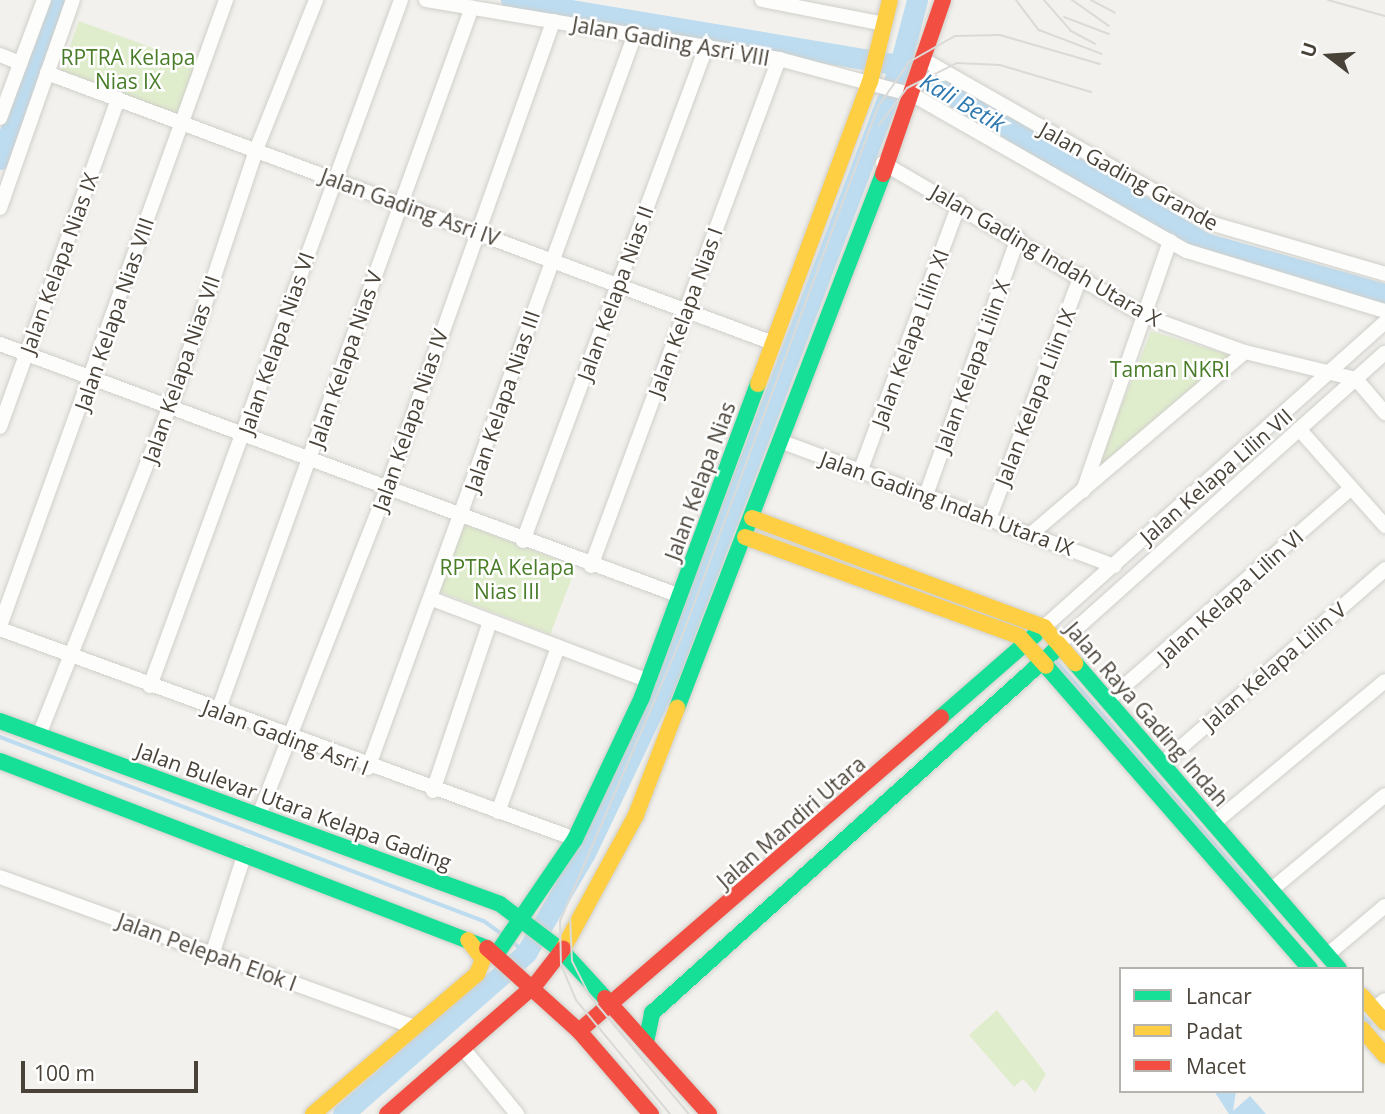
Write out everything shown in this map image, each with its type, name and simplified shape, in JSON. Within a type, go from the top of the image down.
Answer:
[{"type":"street","points":[[0,118],[44,0]]},
{"type":"street","points":[[0,208],[74,0]]},
{"type":"street","name":"Jalan Kelapa Nias VIII","points":[[0,628],[93,380],[181,122],[226,0]]},
{"type":"street","name":"Jalan Kelapa Nias VII","points":[[39,736],[74,656],[169,408],[256,150],[316,0]]},
{"type":"street","name":"Jalan Kelapa Nias VI","points":[[150,686],[242,438],[333,179],[401,0]]},
{"type":"street","name":"Jalan Gading Asri VIII","points":[[426,0],[706,45],[873,79],[896,90],[913,93],[1170,242],[1205,258],[1385,311]]},
{"type":"street","points":[[762,0],[805,3],[884,24]]},
{"type":"street","name":"Jalan Kelapa Nias","points":[[503,953],[575,839],[649,681],[873,79],[890,0]]},
{"type":"street","points":[[387,1114],[562,951],[649,788],[883,163],[924,67],[943,0]]},
{"type":"street","name":"Jalan Kelapa Nias V","points":[[218,711],[309,462],[399,203],[472,7]]},
{"type":"street","name":"Jalan Kelapa Nias IV","points":[[259,816],[386,491],[475,232],[553,21]]},
{"type":"street","name":"Jalan Kelapa Nias III","points":[[368,768],[432,599],[551,260],[635,34]]},
{"type":"street","name":"Jalan Kelapa Nias II","points":[[523,541],[706,45]]},
{"type":"street","points":[[0,55],[20,62]]},
{"type":"street","name":"Jalan Kelapa Nias I","points":[[591,566],[779,59]]},
{"type":"street","name":"Jalan Gading Grande","points":[[924,67],[1210,223],[1385,274]]},
{"type":"street","name":"Jalan Gading Asri IV","points":[[47,73],[773,343]]},
{"type":"street","name":"Jalan Kelapa Nias IX","points":[[0,427],[118,99]]},
{"type":"street","name":"Jalan Gading Indah Utara X","points":[[883,163],[1018,238],[1147,317],[1245,352],[1356,379]]},
{"type":"street","name":"Jalan Kelapa Lilin XI","points":[[860,472],[959,204]]},
{"type":"street","name":"Jalan Kelapa Lilin X","points":[[926,495],[1018,238]]},
{"type":"street","points":[[1082,494],[1147,317],[1170,242]]},
{"type":"street","name":"Jalan Kelapa Lilin IX","points":[[989,519],[1081,275]]},
{"type":"street","name":"Jalan Kelapa Lilin VII","points":[[1044,627],[1332,375],[1385,322]]},
{"type":"street","points":[[0,344],[242,438],[680,596]]},
{"type":"street","points":[[1031,534],[1082,494],[1245,352]]},
{"type":"street","name":"Jalan Kelapa Lilin VII","points":[[1059,644],[1385,353]]},
{"type":"street","points":[[1356,379],[1385,413]]},
{"type":"street","points":[[1299,429],[1385,526]]},
{"type":"street","name":"Jalan Gading Indah Utara IX","points":[[780,441],[1114,566]]},
{"type":"street","name":"Jalan Kelapa Lilin VI","points":[[1107,701],[1351,488]]},
{"type":"street","name":"Jalan Raya Gading Indah","points":[[752,518],[1044,627],[1337,967]]},
{"type":"street","name":"Jalan Raya Gading Indah","points":[[745,537],[1027,642],[1308,967]]},
{"type":"street","name":"Jalan Kelapa Lilin V","points":[[1163,763],[1385,569]]},
{"type":"street","points":[[432,599],[649,681]]},
{"type":"street","points":[[433,791],[490,622]]},
{"type":"street","name":"Jalan Mandiri Utara","points":[[579,1031],[614,1006],[1044,627]]},
{"type":"street","name":"Jalan Gading Asri I","points":[[0,628],[368,768],[575,839]]},
{"type":"street","points":[[646,1042],[652,1013],[884,808],[1045,661],[1059,644]]},
{"type":"street","points":[[498,812],[558,647]]},
{"type":"street","points":[[1214,823],[1385,681]]},
{"type":"street","name":"Jalan Bulevar Utara Kelapa Gading","points":[[0,721],[259,816],[544,934],[614,1006],[709,1114]]},
{"type":"street","points":[[0,761],[463,934],[503,953],[579,1031],[651,1114]]},
{"type":"street","points":[[882,771],[900,793]]},
{"type":"street","points":[[864,785],[884,808]]},
{"type":"street","points":[[1271,890],[1385,796]]},
{"type":"street","points":[[212,955],[245,853]]},
{"type":"street","name":"Jalan Pelepah Elok I","points":[[0,877],[415,1027]]},
{"type":"street","points":[[1327,955],[1385,906]]},
{"type":"street","points":[[313,1114],[482,968],[483,959],[463,934]]},
{"type":"street","points":[[1364,997],[1381,1010]]},
{"type":"street","points":[[1364,1031],[1385,1055]]},
{"type":"street","points":[[462,1047],[517,1114]]},
{"type":"green space","name":"RPTRA Kelapa Nias IX","points":[[79,21],[196,63],[176,117],[60,75]]},
{"type":"green space","name":"Taman NKRI","points":[[1151,331],[1233,356],[1093,477]]},
{"type":"green space","name":"RPTRA Kelapa Nias III","points":[[464,524],[576,567],[550,634],[438,591]]},
{"type":"green space","points":[[997,1010],[1046,1074],[1035,1093],[1023,1079],[1014,1087],[969,1035]]},
{"type":"water","points":[[1215,1093],[1236,1093],[1233,1111],[1250,1096],[1266,1114],[1229,1114]]},
{"type":"waterway","name":"Kali Betik","points":[[0,159],[58,0]]},
{"type":"waterway","name":"Kali Betik","points":[[511,0],[900,65],[1205,243],[1385,294]]},
{"type":"waterway","points":[[343,1114],[526,953],[585,853],[661,694],[900,65],[917,0]]},
{"type":"waterway","points":[[725,518],[740,524]]},
{"type":"waterway","points":[[1056,661],[1268,906]]},
{"type":"waterway","points":[[0,737],[484,921],[502,934]]},
{"type":"waterway","points":[[514,943],[526,953]]},
{"type":"waterway","points":[[1364,1017],[1370,1024]]},
{"type":"tram line","points":[[1016,0],[1039,30],[1102,54]]},
{"type":"tram line","points":[[1044,0],[1071,31],[1095,44]]},
{"type":"tram line","points":[[1072,0],[1109,26]]},
{"type":"tram line","points":[[1091,0],[1115,13]]},
{"type":"tram line","points":[[1328,0],[1385,16]]},
{"type":"tram line","points":[[1064,17],[1109,34]]},
{"type":"tram line","points":[[670,1114],[576,1000],[561,965],[560,921],[681,639],[878,107],[909,62],[955,36],[1000,35],[1100,64]]},
{"type":"tram line","points":[[879,125],[907,88],[957,63],[1000,65],[1091,92]]},
{"type":"tram line","points":[[570,917],[572,961],[589,995],[689,1114]]},
{"type":"traffic: fast","points":[[677,708],[883,174]]},
{"type":"traffic: fast","points":[[498,952],[575,839],[642,697],[758,384]]},
{"type":"traffic: fast","points":[[941,717],[1035,635]]},
{"type":"traffic: fast","points":[[646,1042],[652,1013],[1053,652]]},
{"type":"traffic: fast","points":[[1075,663],[1337,967]]},
{"type":"traffic: fast","points":[[1046,666],[1308,967]]},
{"type":"traffic: fast","points":[[0,721],[500,904],[562,951],[605,998]]},
{"type":"traffic: fast","points":[[0,761],[487,948]]},
{"type":"traffic: slow","points":[[758,384],[870,82],[890,0]]},
{"type":"traffic: slow","points":[[752,518],[1044,627],[1075,663]]},
{"type":"traffic: slow","points":[[745,537],[1019,636],[1046,666]]},
{"type":"traffic: slow","points":[[563,949],[636,815],[677,708]]},
{"type":"traffic: slow","points":[[313,1114],[477,974],[483,959],[468,940]]},
{"type":"traffic: slow","points":[[1364,998],[1385,1022]]},
{"type":"traffic: slow","points":[[1364,1031],[1385,1055]]},
{"type":"traffic: jam","points":[[883,174],[943,0]]},
{"type":"traffic: jam","points":[[579,1031],[941,717]]},
{"type":"traffic: jam","points":[[487,948],[579,1031],[651,1114]]},
{"type":"traffic: jam","points":[[387,1114],[535,985],[563,949]]},
{"type":"traffic: jam","points":[[605,998],[709,1114]]}]
